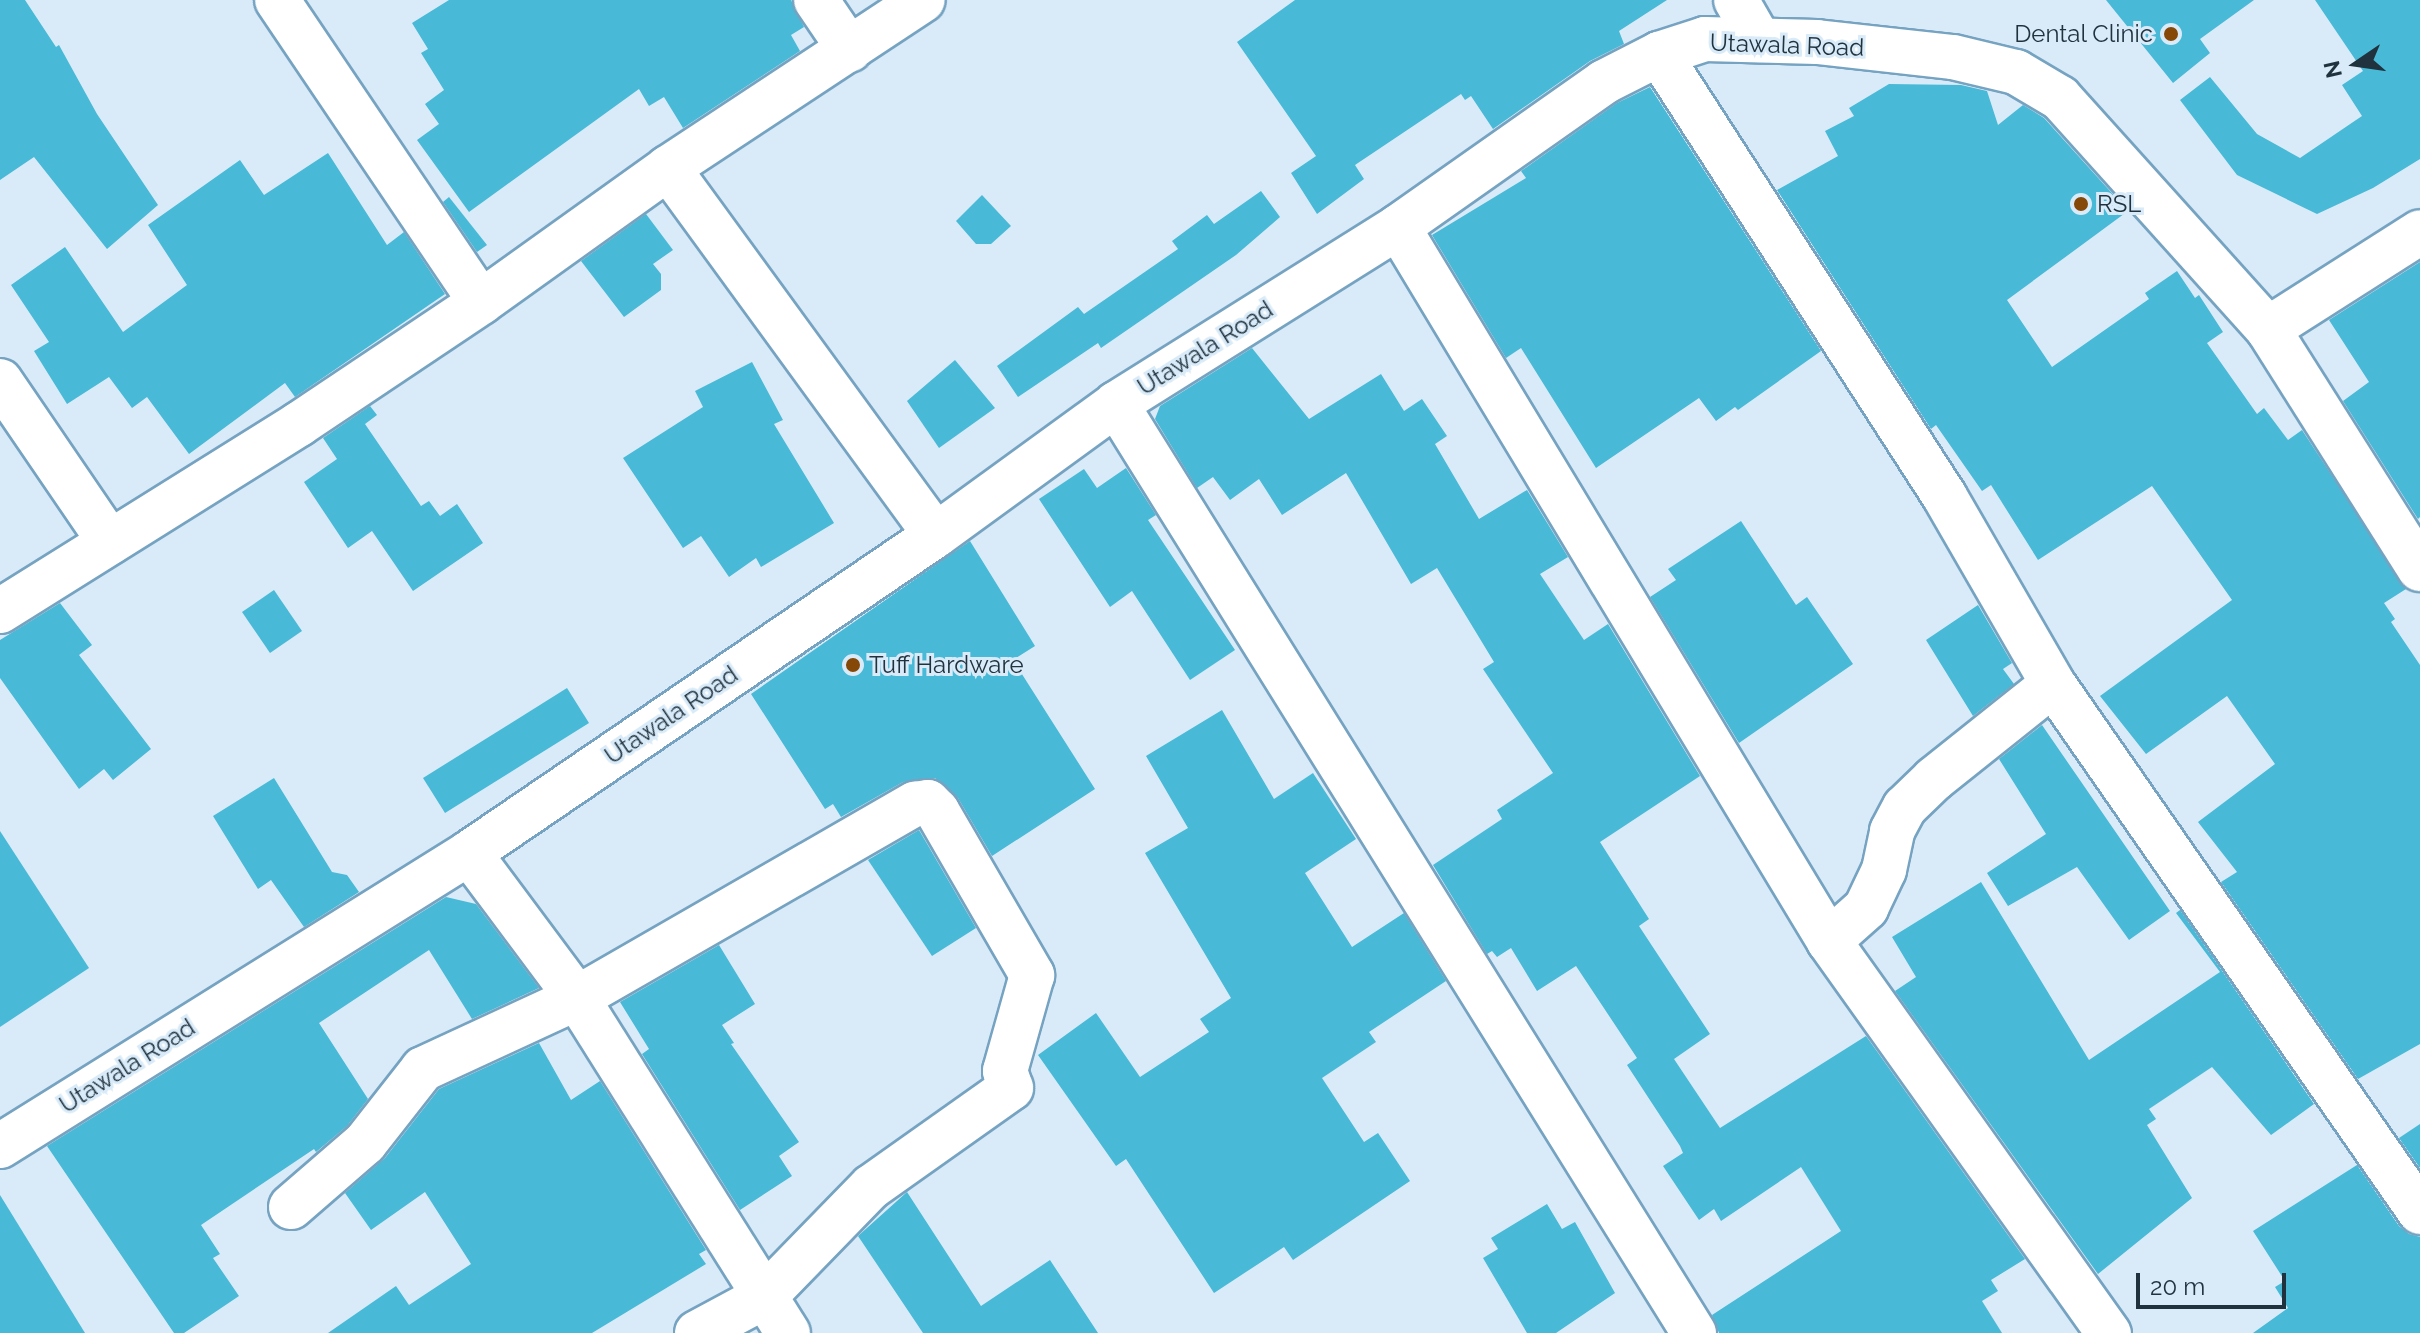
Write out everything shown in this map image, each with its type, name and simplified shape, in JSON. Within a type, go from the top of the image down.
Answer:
[{"type":"street","points":[[277,0],[481,302]]},
{"type":"street","points":[[816,0],[850,50]]},
{"type":"street","points":[[0,611],[299,424],[481,302],[668,168],[923,0]]},
{"type":"street","points":[[1736,0],[1759,40]]},
{"type":"street","name":"Utawala Road","points":[[0,1146],[469,853],[936,535],[1116,404],[1398,227],[1604,82],[1659,54],[1705,39],[1817,42],[1953,57],[2016,72],[2060,98],[2268,329],[2420,569]]},
{"type":"street","points":[[1659,54],[1945,497],[2053,684],[2420,1212]]},
{"type":"street","points":[[668,168],[936,535]]},
{"type":"street","points":[[1398,227],[1829,941],[2109,1333]]},
{"type":"street","points":[[2268,329],[2420,232]]},
{"type":"street","points":[[0,381],[110,542]]},
{"type":"street","points":[[1116,404],[1694,1333]]},
{"type":"street","points":[[1829,941],[1866,908],[1884,870],[1892,831],[1905,807],[2053,684]]},
{"type":"street","points":[[291,1207],[365,1143],[423,1069],[577,998],[915,804],[928,802],[937,811],[1032,975],[1005,1071],[1011,1088],[871,1187],[764,1297],[697,1333]]},
{"type":"street","points":[[469,853],[577,998],[788,1333]]},
{"type":"building","points":[[0,0],[25,0],[56,47],[59,45],[97,114],[158,205],[107,249],[34,157],[0,180]]},
{"type":"building","points":[[449,0],[791,0],[804,27],[791,35],[800,51],[683,128],[664,97],[649,106],[639,89],[469,212],[417,140],[439,124],[425,104],[444,90],[421,53],[428,49],[412,23]]},
{"type":"building","points":[[1295,0],[1667,0],[1619,31],[1624,44],[1590,61],[1493,129],[1471,96],[1465,100],[1461,94],[1355,165],[1364,179],[1317,214],[1291,173],[1316,156],[1237,42]]},
{"type":"building","points":[[2106,0],[2254,0],[2200,39],[2210,53],[2173,83]]},
{"type":"building","points":[[2315,0],[2420,0],[2420,159],[2373,188],[2317,214],[2237,175],[2180,100],[2210,77],[2257,134],[2300,158],[2362,116],[2342,85],[2363,71]]},
{"type":"building","points":[[1889,84],[1961,85],[1987,91],[1998,125],[2023,105],[2044,118],[2128,211],[2007,300],[2052,367],[2149,299],[2145,293],[2177,271],[2195,298],[2199,295],[2223,332],[2207,343],[2257,414],[2264,408],[2288,440],[2302,430],[2406,589],[2384,603],[2395,619],[2391,622],[2420,665],[2420,1044],[2358,1079],[2221,882],[2237,872],[2198,822],[2275,764],[2227,696],[2146,754],[2100,696],[2232,600],[2152,486],[2038,560],[1991,485],[1982,491],[1936,425],[1931,429],[1777,190],[1838,156],[1825,131],[1854,116],[1849,108]]},
{"type":"building","points":[[1650,87],[1821,351],[1738,410],[1735,407],[1716,421],[1699,398],[1596,468],[1521,348],[1506,358],[1432,235],[1526,178],[1521,171],[1617,103]]},
{"type":"building","points":[[328,153],[387,245],[404,232],[445,294],[295,397],[285,383],[189,454],[147,397],[132,408],[109,377],[67,404],[34,351],[49,342],[11,285],[65,247],[123,332],[187,285],[148,225],[240,160],[264,195]]},
{"type":"building","points":[[1261,191],[1280,217],[1236,255],[1101,348],[1098,343],[1018,397],[997,366],[1078,307],[1084,314],[1178,249],[1172,241],[1207,215],[1214,224]]},
{"type":"building","points":[[982,195],[1011,226],[991,244],[976,244],[956,221]]},
{"type":"building","points":[[449,197],[487,245],[477,252],[443,202]]},
{"type":"building","points":[[646,214],[673,250],[653,264],[661,274],[661,290],[624,317],[581,261]]},
{"type":"building","points":[[2420,262],[2418,519],[2343,401],[2369,382],[2329,320]]},
{"type":"building","points":[[1252,348],[1309,419],[1381,374],[1404,411],[1422,399],[1447,436],[1435,444],[1479,519],[1527,490],[1568,557],[1540,574],[1584,640],[1608,624],[1700,776],[1600,842],[1649,919],[1639,926],[1710,1034],[1674,1059],[1720,1128],[1866,1036],[2025,1259],[1991,1280],[1998,1291],[1982,1301],[2002,1333],[1719,1333],[1712,1315],[1841,1231],[1801,1167],[1721,1221],[1714,1209],[1699,1220],[1663,1166],[1683,1153],[1680,1146],[1627,1065],[1637,1058],[1576,966],[1537,991],[1511,948],[1497,957],[1492,951],[1487,954],[1433,865],[1502,819],[1497,810],[1553,773],[1483,669],[1494,662],[1437,568],[1411,584],[1346,473],[1282,515],[1259,479],[1230,500],[1213,477],[1197,488],[1155,419],[1160,406]]},
{"type":"building","points":[[955,360],[995,408],[939,448],[907,401]]},
{"type":"building","points":[[752,362],[783,420],[774,424],[834,523],[761,567],[756,558],[729,577],[701,536],[683,548],[623,458],[703,407],[695,391]]},
{"type":"building","points":[[370,406],[377,415],[365,424],[421,506],[429,501],[440,516],[457,504],[483,543],[413,591],[372,531],[348,548],[304,482],[337,459],[323,438]]},
{"type":"building","points":[[1126,468],[1156,515],[1148,520],[1235,650],[1190,680],[1132,591],[1110,607],[1039,499],[1084,469],[1097,488]]},
{"type":"building","points":[[1741,521],[1796,605],[1807,597],[1853,664],[1739,743],[1650,597],[1676,580],[1668,569]]},
{"type":"building","points":[[970,541],[1035,646],[1013,660],[1095,789],[992,856],[958,798],[935,778],[903,782],[841,817],[833,804],[825,809],[751,694]]},
{"type":"building","points":[[274,590],[302,631],[270,653],[242,612]]},
{"type":"building","points":[[60,603],[92,645],[79,655],[151,749],[113,780],[104,769],[79,789],[0,678],[0,640]]},
{"type":"building","points":[[1978,605],[2012,663],[2003,669],[2014,684],[1973,716],[1926,640]]},
{"type":"building","points":[[567,688],[589,723],[445,813],[423,778]]},
{"type":"building","points":[[1222,710],[1274,799],[1313,773],[1356,839],[1305,873],[1352,947],[1404,913],[1446,981],[1369,1032],[1376,1042],[1322,1078],[1364,1142],[1378,1133],[1410,1181],[1293,1260],[1284,1247],[1214,1293],[1126,1159],[1116,1166],[1038,1055],[1096,1013],[1140,1077],[1209,1032],[1200,1019],[1231,998],[1145,853],[1188,828],[1146,756]]},
{"type":"building","points":[[2042,725],[2170,911],[2129,940],[2077,867],[2008,906],[1987,873],[2046,834],[1999,759]]},
{"type":"building","points":[[274,778],[332,872],[347,875],[359,892],[304,927],[271,880],[258,889],[213,816]]},
{"type":"building","points":[[919,830],[976,928],[932,956],[868,860]]},
{"type":"building","points":[[0,831],[89,968],[0,1027]]},
{"type":"building","points":[[1981,882],[2089,1060],[2220,972],[2176,913],[2180,910],[2314,1104],[2271,1135],[2212,1067],[2149,1109],[2156,1119],[2147,1125],[2192,1198],[2098,1274],[1895,991],[1916,977],[1892,937]]},
{"type":"building","points":[[446,897],[476,904],[539,988],[472,1019],[429,950],[319,1023],[368,1099],[347,1126],[316,1152],[314,1149],[201,1225],[220,1254],[213,1258],[239,1296],[184,1333],[174,1333],[47,1146]]},
{"type":"building","points":[[719,945],[755,1004],[722,1025],[734,1043],[731,1044],[799,1142],[779,1156],[792,1176],[740,1210],[642,1054],[649,1049],[620,1002]]},
{"type":"building","points":[[539,1043],[571,1100],[600,1081],[706,1250],[699,1254],[706,1264],[592,1333],[328,1333],[396,1286],[409,1305],[471,1264],[425,1192],[371,1230],[345,1193],[385,1158],[439,1089]]},
{"type":"building","points":[[2420,1124],[2420,1168],[2399,1138]]},
{"type":"building","points":[[2357,1165],[2399,1226],[2409,1234],[2420,1237],[2420,1333],[2253,1333],[2288,1308],[2275,1287],[2285,1281],[2253,1231]]},
{"type":"building","points":[[907,1192],[981,1306],[1050,1260],[1098,1333],[923,1333],[858,1236]]},
{"type":"building","points":[[0,1195],[85,1333],[0,1333]]},
{"type":"building","points":[[1547,1204],[1562,1229],[1575,1222],[1615,1293],[1556,1333],[1527,1333],[1483,1258],[1498,1249],[1491,1238]]},
{"type":"place","name":"Dental Clinic","points":[[2171,34]]},
{"type":"place","name":"RSL","points":[[2081,204]]},
{"type":"place","name":"Tuff Hardware","points":[[853,665]]}]
